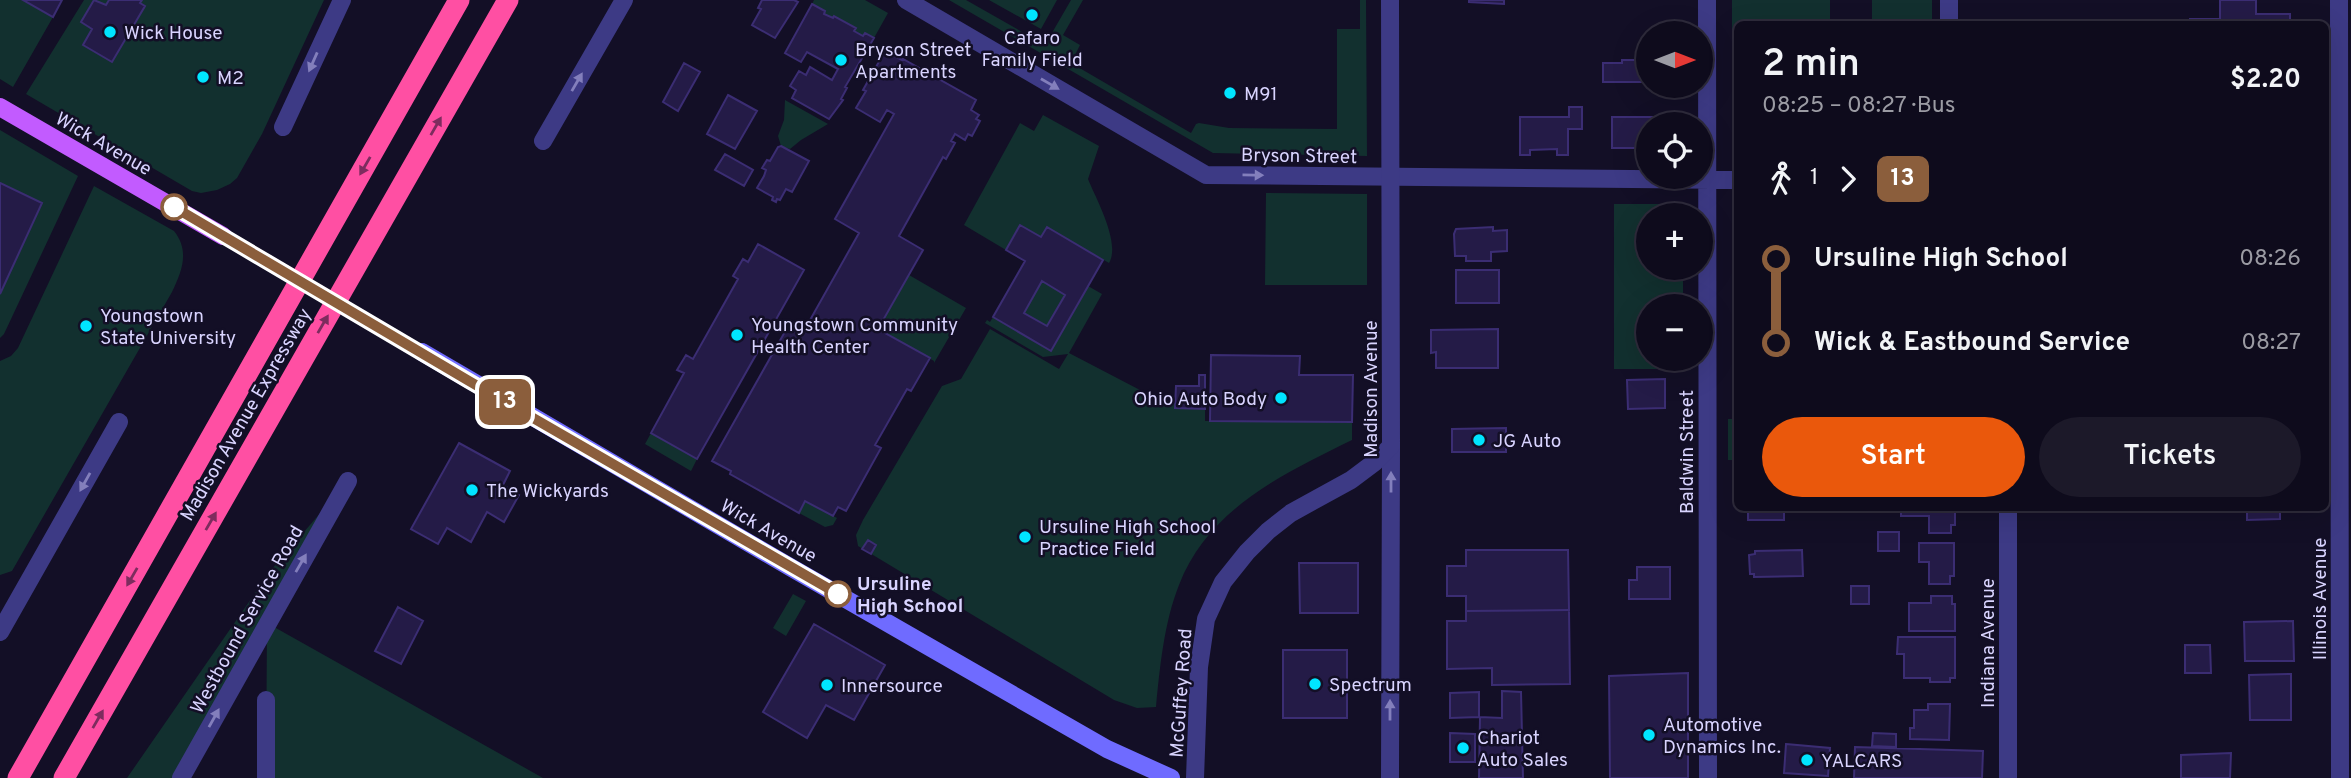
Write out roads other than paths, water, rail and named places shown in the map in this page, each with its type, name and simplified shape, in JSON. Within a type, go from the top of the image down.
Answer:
[{"type":"highway","name":"Madison Avenue Expressway","points":[[18,778],[459,0]]},
{"type":"highway","name":"Madison Avenue Expressway","points":[[64,778],[508,0]]},
{"type":"main road","name":"Wick Avenue","points":[[0,107],[223,236]]},
{"type":"main road","name":"Wick Avenue","points":[[422,352],[1107,749],[1171,778]]},
{"type":"street","points":[[284,127],[342,0]]},
{"type":"street","points":[[543,141],[624,0]]},
{"type":"street","name":"Bryson Street","points":[[906,0],[1206,175],[1636,179]]},
{"type":"street","name":"Madison Avenue","points":[[1390,0],[1390,778]]},
{"type":"street","name":"Baldwin Street","points":[[1707,0],[1707,112]]},
{"type":"street","points":[[1949,21],[1950,0]]},
{"type":"street","name":"Illinois Avenue","points":[[2339,0],[2340,778]]},
{"type":"street","name":"Bryson Street","points":[[1713,180],[1734,180]]},
{"type":"street","name":"Baldwin Street","points":[[1707,189],[1708,778]]},
{"type":"street","points":[[0,632],[119,422]]},
{"type":"street","name":"McGuffey Road","points":[[1195,778],[1199,667],[1206,619],[1223,582],[1268,531],[1291,513],[1351,480],[1375,463],[1391,446]]},
{"type":"street","name":"Westbound Service Road","points":[[181,778],[348,481]]},
{"type":"street","name":"Indiana Avenue","points":[[2008,511],[2008,778]]},
{"type":"street","points":[[266,699],[266,778]]},
{"type":"place","name":"Cafaro Family Field","points":[[1032,15]]},
{"type":"place","name":"Wick House","points":[[110,32]]},
{"type":"place","name":"Bryson Street Apartments","points":[[841,60]]},
{"type":"place","name":"M2","points":[[203,77]]},
{"type":"place","name":"M91","points":[[1230,93]]},
{"type":"place","name":"Youngstown State University","points":[[86,326]]},
{"type":"place","name":"Youngstown Community Health Center","points":[[737,335]]},
{"type":"place","name":"Ohio Auto Body","points":[[1281,398]]},
{"type":"place","name":"JG Auto","points":[[1479,440]]},
{"type":"place","name":"The Wickyards","points":[[472,490]]},
{"type":"place","name":"Ursuline High School Practice Field","points":[[1025,537]]},
{"type":"place","name":"Ursuline High School","points":[[838,594]]},
{"type":"place","name":"Spectrum","points":[[1315,684]]},
{"type":"place","name":"Innersource","points":[[827,685]]},
{"type":"place","name":"Automotive Dynamics Inc.","points":[[1649,735]]},
{"type":"place","name":"Chariot Auto Sales","points":[[1463,748]]},
{"type":"place","name":"YALCARS","points":[[1807,760]]}]
